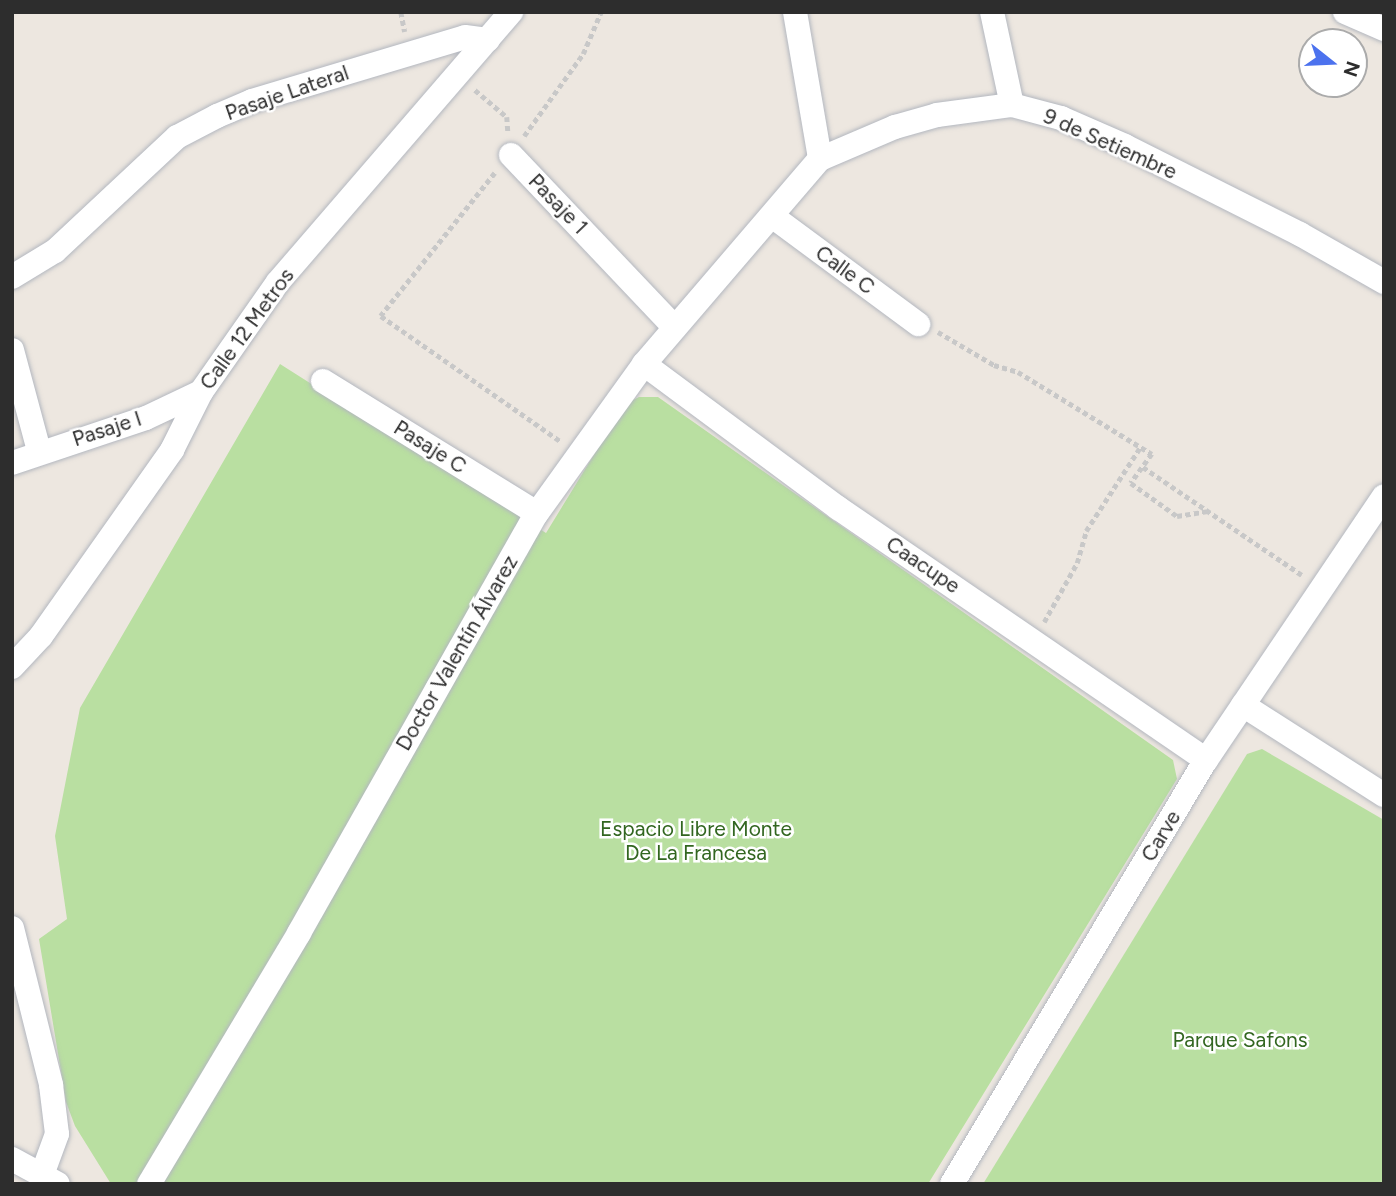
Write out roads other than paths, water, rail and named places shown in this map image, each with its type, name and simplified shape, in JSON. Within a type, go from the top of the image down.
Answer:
[{"type":"street","name":"Calle 12 Metros","points":[[12,667],[41,636],[172,450],[201,392],[338,208],[459,76],[511,12]]},
{"type":"street","points":[[795,12],[820,159]]},
{"type":"street","points":[[992,12],[1012,105]]},
{"type":"street","points":[[1345,12],[1384,29]]},
{"type":"street","name":"Pasaje Lateral","points":[[12,277],[55,251],[177,137],[217,116],[252,101],[465,37],[488,40]]},
{"type":"street","name":"9 de Setiembre","points":[[820,159],[895,127],[937,115],[1012,105],[1061,118],[1125,146],[1300,234],[1384,282]]},
{"type":"street","name":"Pasaje 1","points":[[511,155],[674,327]]},
{"type":"street","name":"Doctor Valentín Álvarez","points":[[149,1184],[299,933],[537,513],[576,453],[674,327],[820,159]]},
{"type":"street","name":"Calle C","points":[[772,216],[918,324]]},
{"type":"street","points":[[12,350],[39,451]]},
{"type":"street","name":"Caacupe","points":[[644,364],[838,508],[1206,760]]},
{"type":"street","name":"Pasaje C","points":[[323,381],[537,513]]},
{"type":"street","name":"Pasaje I","points":[[12,463],[39,451],[146,418],[201,392]]},
{"type":"street","name":"Carve","points":[[952,1184],[1206,760],[1384,496]]},
{"type":"street","points":[[1243,705],[1384,795]]},
{"type":"street","points":[[12,928],[51,1085],[57,1134],[51,1178],[12,1159]]},
{"type":"park label","name":"Espacio Libre Monte De La Francesa","points":[[696,841]]},
{"type":"park label","name":"Parque Safons","points":[[1240,1040]]}]
